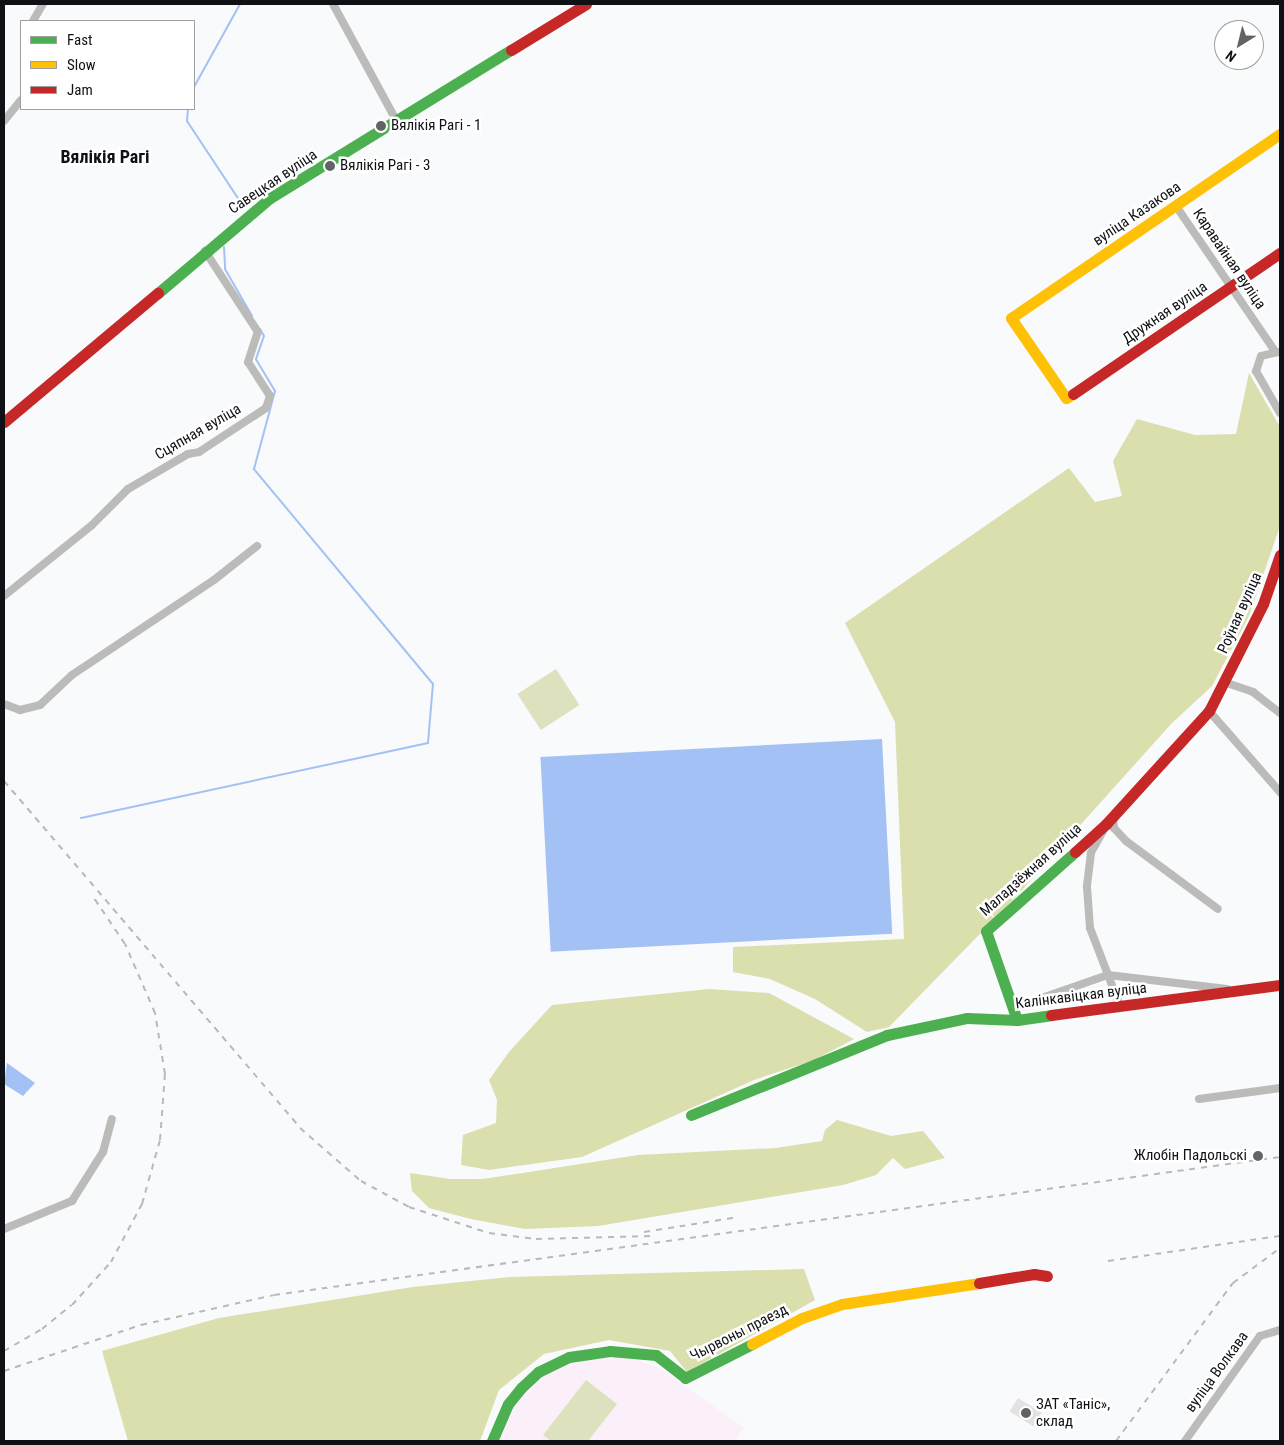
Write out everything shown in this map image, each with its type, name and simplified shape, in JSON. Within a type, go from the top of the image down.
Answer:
[{"type":"street","points":[[34,20],[43,4]]},
{"type":"street","points":[[333,4],[396,120]]},
{"type":"street","name":"Савецкая вуліца","points":[[4,422],[270,198],[586,4]]},
{"type":"street","points":[[4,121],[20,101]]},
{"type":"street","name":"вуліца Казакова","points":[[1066,398],[1011,318],[1280,134]]},
{"type":"street","name":"Каравайная вуліца","points":[[1176,206],[1278,352]]},
{"type":"street","name":"Сцяпная вуліца","points":[[4,596],[92,525],[128,488],[188,454],[199,452],[266,408],[270,396],[248,362],[258,332],[205,251]]},
{"type":"street","name":"Дружная вуліца","points":[[1066,398],[1280,253]]},
{"type":"street","points":[[1278,352],[1261,356],[1256,371],[1280,414]]},
{"type":"street","points":[[4,704],[20,710],[40,705],[72,675],[214,580],[256,546]]},
{"type":"street","name":"Роўная вуліца","points":[[1224,682],[1263,604],[1280,554]]},
{"type":"street","points":[[1224,682],[1253,692],[1280,713]]},
{"type":"street","name":"Маладзёжная вуліца","points":[[1014,1008],[986,931],[1109,821],[1209,711],[1224,682]]},
{"type":"street","points":[[1209,711],[1280,792]]},
{"type":"street","points":[[1120,1006],[1090,928],[1087,886],[1091,853],[1109,821],[1126,841],[1218,909]]},
{"type":"street","points":[[1017,1020],[1014,1008],[1108,975],[1240,990]]},
{"type":"street","name":"Калінкавіцкая вуліца","points":[[692,1115],[887,1036],[967,1018],[1017,1020],[1280,985]]},
{"type":"street","points":[[1198,1098],[1280,1088]]},
{"type":"street","points":[[4,1229],[72,1201],[103,1152],[112,1119]]},
{"type":"street","name":"Чырвоны праезд","points":[[492,1441],[508,1404],[521,1388],[538,1372],[569,1356],[610,1351],[656,1355],[685,1378],[802,1318],[842,1304],[1015,1277],[1047,1276]]},
{"type":"street","name":"вуліца Волкава","points":[[1185,1441],[1260,1336],[1280,1330]]},
{"type":"shaded area","points":[[611,1356],[632,1358],[664,1370],[744,1428],[736,1439],[739,1441],[498,1441],[513,1407],[550,1370],[586,1358]]},
{"type":"green space","points":[[1249,373],[1280,427],[1280,526],[1249,616],[1212,686],[1171,724],[1014,899],[889,1027],[867,1032],[815,999],[770,979],[733,972],[733,947],[904,939],[895,722],[845,623],[1069,468],[1095,502],[1122,496],[1113,461],[1137,419],[1195,435],[1236,434]]},
{"type":"green space","points":[[556,669],[579,705],[541,730],[517,694]]},
{"type":"green space","points":[[709,989],[769,993],[854,1039],[814,1060],[754,1080],[582,1157],[489,1170],[461,1165],[463,1135],[496,1123],[497,1100],[489,1080],[509,1052],[552,1005]]},
{"type":"green space","points":[[837,1120],[891,1136],[923,1131],[945,1158],[905,1169],[893,1158],[876,1175],[843,1185],[598,1226],[525,1229],[471,1219],[429,1208],[412,1191],[410,1173],[450,1179],[483,1179],[638,1155],[776,1148],[822,1141],[825,1130]]},
{"type":"green space","points":[[804,1269],[815,1300],[687,1372],[670,1351],[609,1340],[544,1354],[499,1390],[480,1441],[128,1441],[102,1351],[219,1318],[413,1287],[510,1277]]},
{"type":"green space","points":[[586,1380],[617,1404],[588,1441],[551,1441],[543,1435]]},
{"type":"water","points":[[882,739],[892,934],[551,952],[540,757]]},
{"type":"water","points":[[7,1063],[35,1083],[23,1096],[4,1084]]},
{"type":"building","name":"ЗАТ «Таніс», склад","points":[[1018,1398],[1042,1413],[1033,1426],[1010,1412]]},
{"type":"waterway","points":[[195,85],[240,4]]},
{"type":"waterway","points":[[188,110],[187,121],[239,200]]},
{"type":"waterway","points":[[224,247],[225,269],[252,316]]},
{"type":"waterway","points":[[81,818],[428,743],[433,684],[254,469],[275,391],[256,359],[264,336],[261,331]]},
{"type":"railway","points":[[4,781],[300,1128],[361,1181],[409,1207],[489,1233],[536,1239],[652,1236]]},
{"type":"railway","points":[[4,1351],[42,1329],[72,1305],[111,1262],[142,1204],[160,1140],[165,1074],[155,1013],[125,944],[92,895]]},
{"type":"railway","points":[[4,1371],[141,1325],[274,1295],[1280,1157]]},
{"type":"railway","points":[[644,1232],[739,1217]]},
{"type":"railway","points":[[1108,1261],[1280,1236]]},
{"type":"railway","points":[[1116,1441],[1233,1283],[1280,1248]]},
{"type":"traffic: fast","points":[[158,293],[270,198],[511,50]]},
{"type":"traffic: fast","points":[[1017,1020],[986,931],[1075,852]]},
{"type":"traffic: fast","points":[[691,1115],[887,1035],[967,1018],[1017,1020],[1051,1015]]},
{"type":"traffic: fast","points":[[492,1441],[508,1404],[521,1388],[538,1372],[569,1357],[610,1351],[656,1355],[685,1378],[752,1344]]},
{"type":"traffic: slow","points":[[1073,394],[1066,398],[1011,318],[1280,134]]},
{"type":"traffic: slow","points":[[752,1344],[802,1318],[842,1304],[979,1283]]},
{"type":"traffic: jam","points":[[511,50],[586,4]]},
{"type":"traffic: jam","points":[[1073,394],[1280,253]]},
{"type":"traffic: jam","points":[[4,422],[158,293]]},
{"type":"traffic: jam","points":[[1075,852],[1106,824],[1209,711],[1263,604],[1280,555]]},
{"type":"traffic: jam","points":[[1051,1015],[1280,985]]},
{"type":"traffic: jam","points":[[979,1283],[1034,1274],[1047,1276]]},
{"type":"place","name":"Вялікія Рагі - 1","points":[[381,126]]},
{"type":"place","name":"Вялікія Рагі - 3","points":[[330,166]]},
{"type":"place","name":"Жлобін Падольскі","points":[[1258,1156]]},
{"type":"place","name":"ЗАТ «Таніс», склад","points":[[1026,1413]]},
{"type":"district","name":"Вялікія Рагі","points":[[105,157]]}]
